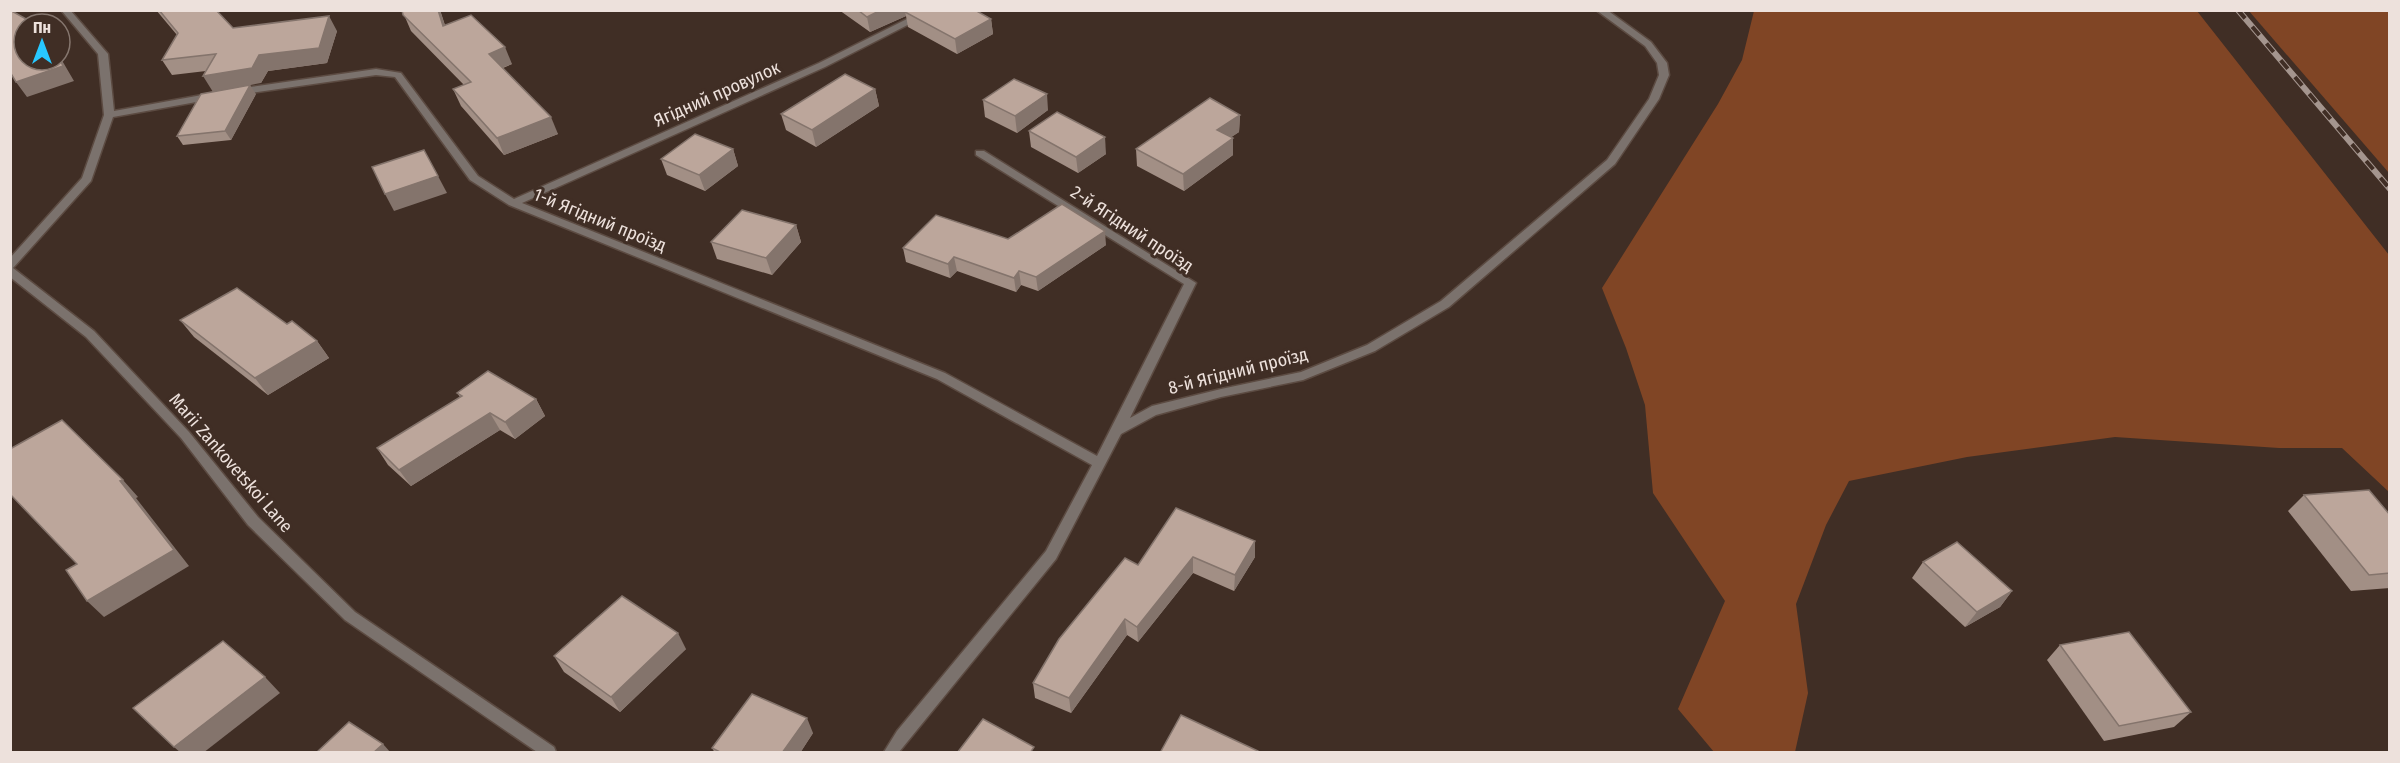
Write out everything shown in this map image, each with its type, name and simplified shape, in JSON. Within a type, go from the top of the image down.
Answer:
[{"type":"street","points":[[10,265],[87,179],[109,115],[103,54],[65,10]]},
{"type":"street","name":"Ягідний провулок","points":[[513,203],[822,65],[933,10]]},
{"type":"street","name":"8-й Ягідний проїзд","points":[[1117,431],[1152,411],[1221,393],[1303,376],[1371,348],[1445,304],[1574,196],[1611,162],[1628,141],[1654,99],[1664,75],[1662,63],[1648,44],[1600,10]]},
{"type":"street","name":"1-й Ягідний проїзд","points":[[109,115],[149,106],[324,78],[376,72],[398,75],[474,178],[513,203],[941,376],[1100,463]]},
{"type":"street","name":"2-й Ягідний проїзд","points":[[980,153],[1191,283],[1117,431]]},
{"type":"street","name":"Marii Zankovetskoi Lane","points":[[10,271],[90,334],[185,435],[253,521],[350,616],[549,753]]},
{"type":"street","points":[[891,753],[902,736],[1051,555],[1117,431]]},
{"type":"shaded area","points":[[1754,11],[2197,11],[2389,255],[2389,492],[2342,448],[2279,448],[2115,437],[1967,457],[1849,481],[1826,525],[1796,604],[1808,693],[1795,752],[1714,752],[1678,709],[1725,601],[1653,493],[1645,405],[1626,348],[1602,288],[1718,104],[1742,60]]},
{"type":"shaded area","points":[[2249,11],[2389,11],[2389,173]]},
{"type":"building","points":[[10,10],[14,12],[12,72],[45,72],[16,82],[10,72]]},
{"type":"building","points":[[159,10],[216,10],[233,28],[329,16],[319,48],[259,55],[252,68],[203,76],[216,54],[162,60],[178,33]]},
{"type":"building","points":[[402,10],[438,10],[443,26],[471,15],[505,47],[489,54],[551,117],[497,138],[453,89],[471,82],[403,15]]},
{"type":"building","points":[[858,10],[881,10],[867,17]]},
{"type":"building","points":[[909,10],[975,10],[991,19],[955,39],[905,12]]},
{"type":"building","points":[[845,74],[875,89],[812,130],[781,114]]},
{"type":"building","points":[[1014,79],[1047,94],[1015,116],[983,100]]},
{"type":"building","points":[[250,85],[225,131],[177,136],[201,94]]},
{"type":"building","points":[[1210,98],[1240,115],[1217,130],[1233,138],[1183,174],[1136,149]]},
{"type":"building","points":[[1057,112],[1105,137],[1076,157],[1029,131]]},
{"type":"building","points":[[695,134],[733,149],[699,175],[661,159]]},
{"type":"building","points":[[424,150],[438,176],[385,194],[372,167]]},
{"type":"building","points":[[1062,204],[1105,231],[1036,277],[1019,271],[1014,278],[954,257],[948,264],[903,248],[936,215],[1008,239]]},
{"type":"building","points":[[742,210],[796,225],[766,258],[711,242]]},
{"type":"building","points":[[237,288],[287,324],[292,321],[317,341],[255,378],[180,320]]},
{"type":"building","points":[[488,371],[536,399],[505,422],[490,413],[399,470],[377,448],[462,396],[457,393]]},
{"type":"building","points":[[62,420],[123,480],[120,481],[174,550],[87,601],[66,570],[77,564],[10,494],[10,449]]},
{"type":"building","points":[[2369,490],[2390,515],[2390,573],[2369,575],[2304,495]]},
{"type":"building","points":[[1176,508],[1255,541],[1235,575],[1193,557],[1137,627],[1125,619],[1069,698],[1033,683],[1059,639],[1125,558],[1138,565]]},
{"type":"building","points":[[1957,542],[2012,591],[1977,612],[1923,562]]},
{"type":"building","points":[[622,596],[678,633],[611,697],[554,656]]},
{"type":"building","points":[[2129,632],[2191,712],[2119,726],[2060,645]]},
{"type":"building","points":[[223,641],[265,677],[174,747],[133,708]]},
{"type":"building","points":[[752,694],[807,718],[782,753],[722,753],[712,748]]},
{"type":"building","points":[[1181,715],[1258,751],[1258,753],[1160,753]]},
{"type":"building","points":[[983,719],[1034,747],[1030,753],[957,753]]},
{"type":"building","points":[[349,722],[383,744],[373,753],[316,753]]},
{"type":"railway","points":[[2238,10],[2390,189]]}]
